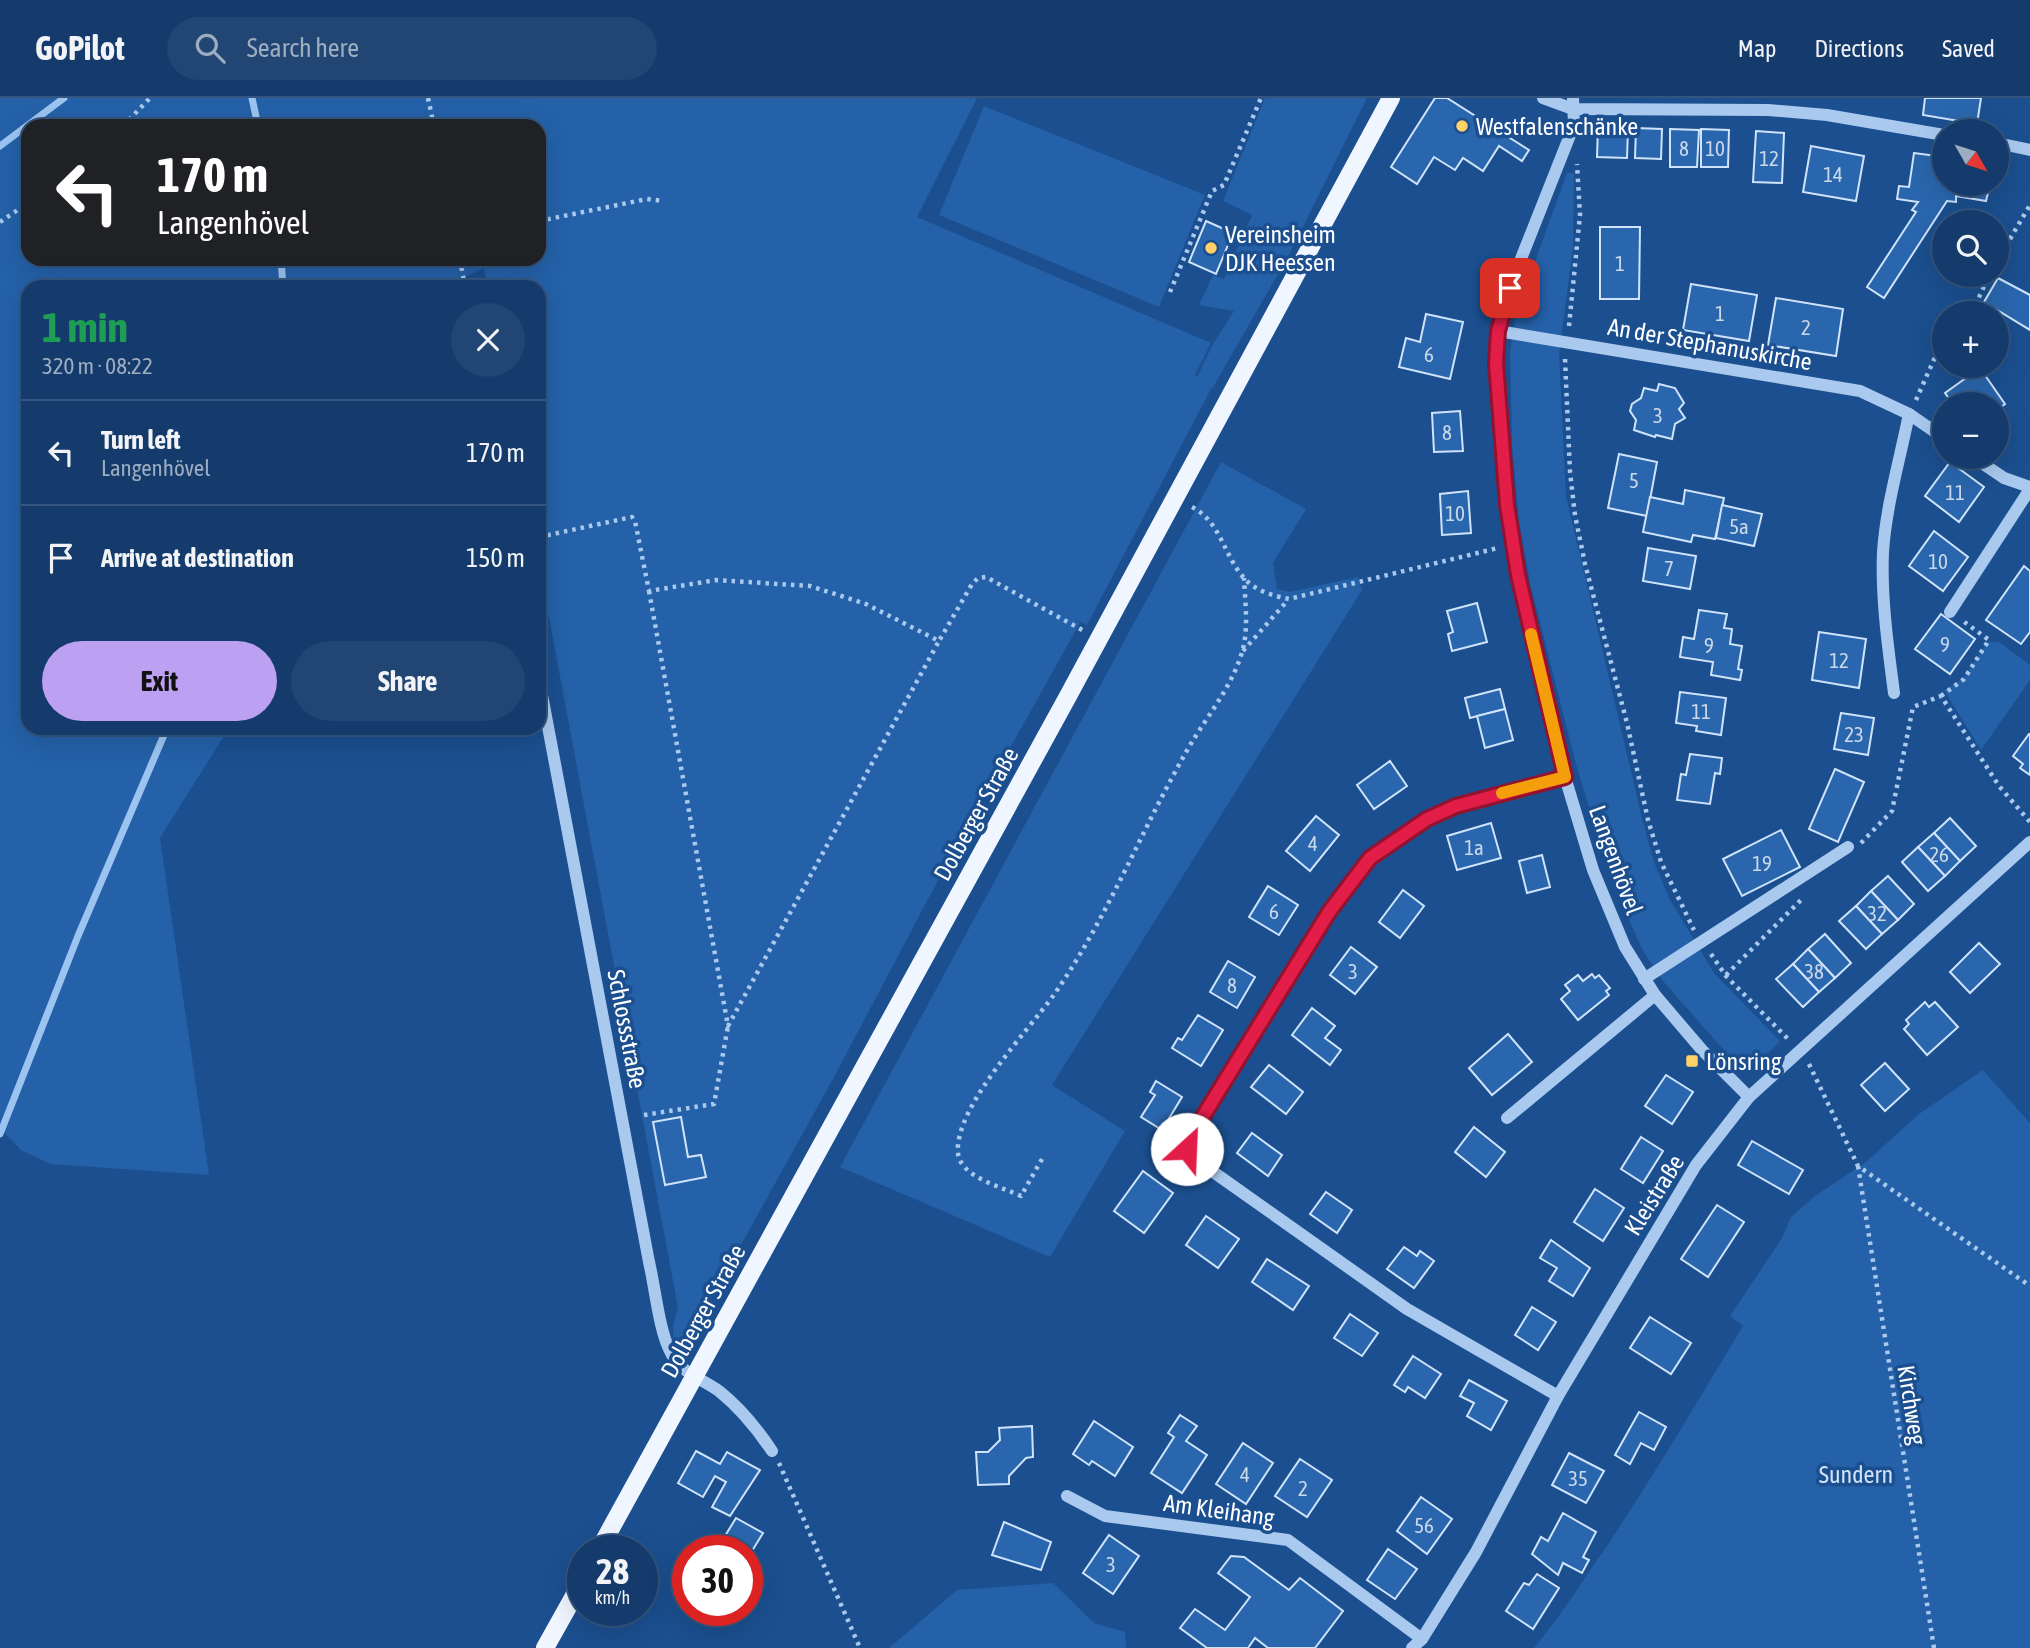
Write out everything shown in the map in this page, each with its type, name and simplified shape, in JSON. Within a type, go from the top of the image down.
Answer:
[{"type":"main road","name":"Dolberger Straße","points":[[607,1535],[1099,639],[1391,98]]},
{"type":"main road","points":[[545,1648],[567,1609]]},
{"type":"street","points":[[1543,98],[1573,103],[1768,110],[1827,115],[1932,133]]},
{"type":"street","name":"Langenhövel","points":[[1573,103],[1574,125],[1511,284],[1498,331],[1496,363],[1500,433],[1512,545],[1565,777],[1593,870],[1625,947],[1655,995],[1702,1050],[1749,1097]]},
{"type":"street","points":[[2009,146],[2030,150]]},
{"type":"street","name":"An der Stephanuskirche","points":[[1498,331],[1567,340],[1860,391],[1909,414],[1932,430]]},
{"type":"street","points":[[1894,693],[1886,624],[1883,552],[1909,414]]},
{"type":"street","points":[[1950,612],[2030,488],[2004,478],[1991,469]]},
{"type":"street","name":"Schlossstraße","points":[[546,716],[649,1262],[669,1350],[678,1364],[694,1378],[718,1391],[759,1432],[772,1451]]},
{"type":"street","points":[[1558,1396],[1406,1309],[1189,1155],[1187,1142],[1329,912],[1370,858],[1427,819],[1456,806],[1565,777]]},
{"type":"street","points":[[1644,979],[1854,846]]},
{"type":"street","name":"Kleistraße","points":[[1417,1643],[1476,1552],[1558,1396],[1696,1165],[1749,1097],[2028,848]]},
{"type":"street","points":[[1507,1118],[1655,995]]},
{"type":"street","name":"Am Kleihang","points":[[1068,1496],[1105,1516],[1288,1540],[1417,1643]]},
{"type":"path","points":[[130,119],[150,98]]},
{"type":"path","points":[[428,98],[432,119]]},
{"type":"path","points":[[1170,292],[1183,254],[1212,191],[1224,185],[1261,98]]},
{"type":"path","points":[[1577,158],[1580,215],[1573,306],[1565,354],[1570,472],[1575,514],[1648,820],[1671,884],[1703,943],[1726,976],[1811,1066],[1858,1166],[2030,1286]]},
{"type":"path","points":[[546,220],[647,199],[663,201]]},
{"type":"path","points":[[2009,241],[2030,205]]},
{"type":"path","points":[[0,222],[21,208]]},
{"type":"path","points":[[1909,414],[1932,363]]},
{"type":"path","points":[[1175,499],[1200,511],[1210,520],[1244,578],[1260,590],[1289,599],[1512,545]]},
{"type":"path","points":[[546,535],[632,517],[635,521],[728,1026]]},
{"type":"path","points":[[644,1115],[715,1104],[728,1026],[972,584],[978,578],[986,577],[1099,639]]},
{"type":"path","points":[[1243,651],[1244,578]]},
{"type":"path","points":[[649,591],[716,580],[810,586],[866,604],[939,641]]},
{"type":"path","points":[[1042,1159],[1020,1196],[969,1172],[960,1162],[957,1151],[961,1130],[992,1074],[1053,996],[1076,959],[1184,754],[1230,678],[1243,651],[1289,599]]},
{"type":"path","points":[[1854,846],[1892,811],[1913,707],[1941,696],[1964,679],[1989,640],[1950,612]]},
{"type":"path","points":[[1941,696],[1999,786],[2030,822]]},
{"type":"path","points":[[1726,976],[1807,894]]},
{"type":"path","name":"Kirchweg","points":[[1858,1166],[1934,1648]]},
{"type":"path","points":[[772,1451],[860,1648]]},
{"type":"green space","points":[[0,98],[977,98],[917,217],[1211,343],[1195,375],[1197,377],[1213,344],[1234,311],[1199,305],[1213,275],[1224,279],[1252,215],[1223,201],[1265,98],[1367,98],[1290,253],[1212,389],[1201,380],[1211,389],[1087,625],[1074,619],[1080,623],[972,816],[833,1079],[681,1353],[675,1349],[674,1344],[673,1329],[678,1308],[546,601],[546,280],[486,280],[484,268],[458,280],[21,280],[21,735],[225,735],[160,838],[209,1175],[50,1164],[21,1150],[0,1128]]},
{"type":"green space","points":[[984,106],[1205,195],[1159,307],[939,215]]},
{"type":"green space","points":[[1567,173],[1574,173],[1573,248],[1559,354],[1566,496],[1654,862],[1670,900],[1714,973],[1780,1041],[1755,1066],[1740,1063],[1728,1055],[1663,981],[1642,949],[1610,877],[1576,764],[1530,583],[1519,521],[1512,445],[1510,352],[1516,314]]},
{"type":"green space","points":[[1221,462],[1306,509],[1273,563],[1277,589],[1290,592],[1358,577],[1362,590],[1052,1085],[1125,1131],[1050,1257],[840,1167]]},
{"type":"green space","points":[[1987,642],[1999,642],[2030,665],[2030,680],[1981,750],[1944,690],[1963,679]]},
{"type":"green space","name":"Sundern","points":[[1983,1070],[2030,1123],[2030,1648],[1534,1648],[1621,1525],[1743,1326],[1730,1316],[1782,1238],[1791,1217],[1815,1196],[1866,1162],[1919,1114]]},
{"type":"green space","points":[[1053,1583],[1094,1623],[1125,1632],[1126,1648],[889,1648],[957,1590]]},
{"type":"building","points":[[1435,98],[1447,98],[1529,150],[1522,161],[1499,146],[1483,171],[1463,158],[1455,170],[1434,157],[1417,184],[1391,167]]},
{"type":"building","points":[[1925,98],[1981,98],[1978,119],[1947,119],[1923,115]]},
{"type":"building","points":[[1598,127],[1628,128],[1627,158],[1597,157]]},
{"type":"building","points":[[1636,128],[1662,129],[1661,159],[1635,158]]},
{"type":"building","points":[[1670,129],[1699,130],[1697,167],[1670,167]]},
{"type":"building","points":[[1701,129],[1729,130],[1728,167],[1701,167]]},
{"type":"building","points":[[1756,131],[1784,133],[1782,183],[1753,182]]},
{"type":"building","points":[[1811,146],[1864,156],[1856,201],[1803,192]]},
{"type":"building","points":[[1914,153],[1932,155],[1932,196],[1956,196],[1956,202],[1947,201],[1941,210],[1932,210],[1932,224],[1884,298],[1867,287],[1916,212],[1912,210],[1918,202],[1897,199],[1899,186],[1909,187]]},
{"type":"building","points":[[1956,196],[1987,196],[1986,201]]},
{"type":"building","name":"Vereinsheim DJK Heessen","points":[[1206,221],[1233,233],[1216,274],[1189,262]]},
{"type":"building","points":[[1600,227],[1640,227],[1639,299],[1600,299]]},
{"type":"building","points":[[1691,284],[1757,295],[1749,341],[1683,330]]},
{"type":"building","points":[[2009,284],[2030,295],[2030,330],[2009,317],[2009,301],[1985,301],[1993,287],[2009,287]]},
{"type":"building","points":[[1776,298],[1843,309],[1836,356],[1768,345]]},
{"type":"building","points":[[1426,314],[1463,322],[1450,379],[1399,367],[1406,338],[1420,342]]},
{"type":"building","points":[[1966,378],[1987,378],[1997,392],[1946,392]]},
{"type":"building","points":[[1659,384],[1675,388],[1684,403],[1679,409],[1685,418],[1675,424],[1672,439],[1634,430],[1636,420],[1630,411],[1632,404],[1641,398],[1644,388],[1657,391]]},
{"type":"building","points":[[1460,411],[1463,451],[1434,452],[1432,413]]},
{"type":"building","points":[[1619,454],[1657,462],[1647,516],[1608,508]]},
{"type":"building","points":[[1945,469],[1960,469],[1984,487],[1959,522],[1925,496]]},
{"type":"building","points":[[1685,490],[1724,498],[1715,539],[1693,535],[1691,542],[1643,532],[1650,497],[1683,504]]},
{"type":"building","points":[[1468,491],[1471,533],[1442,535],[1440,494]]},
{"type":"building","points":[[1722,505],[1762,514],[1754,546],[1716,538]]},
{"type":"building","points":[[1934,531],[1968,557],[1943,591],[1909,566]]},
{"type":"building","points":[[1648,548],[1696,556],[1690,589],[1643,581]]},
{"type":"building","points":[[2024,566],[2030,571],[2030,632],[2021,644],[1986,620]]},
{"type":"building","points":[[1477,603],[1487,642],[1452,651],[1448,634],[1453,632],[1447,611]]},
{"type":"building","points":[[1699,610],[1727,614],[1724,628],[1732,629],[1730,644],[1742,646],[1738,669],[1742,670],[1740,680],[1711,675],[1713,662],[1680,657],[1683,637],[1694,639]]},
{"type":"building","points":[[1941,614],[1975,639],[1950,674],[1915,649]]},
{"type":"building","points":[[1819,632],[1866,639],[1859,688],[1812,680]]},
{"type":"building","points":[[1500,689],[1505,709],[1470,718],[1465,698]]},
{"type":"building","points":[[1680,692],[1726,698],[1721,735],[1696,731],[1697,726],[1676,723]]},
{"type":"building","points":[[1505,709],[1513,740],[1485,748],[1477,716]]},
{"type":"building","points":[[1841,713],[1874,718],[1868,755],[1834,749]]},
{"type":"building","points":[[2029,734],[2030,775],[2020,768],[2023,764],[2013,756]]},
{"type":"building","points":[[1690,754],[1722,758],[1720,774],[1715,773],[1710,804],[1677,800],[1681,774],[1686,775]]},
{"type":"building","points":[[1390,761],[1407,786],[1374,809],[1357,785]]},
{"type":"building","points":[[1835,769],[1864,782],[1838,842],[1809,829]]},
{"type":"building","points":[[1316,816],[1339,835],[1310,871],[1286,851]]},
{"type":"building","points":[[1950,818],[1976,846],[1960,861],[1934,833]]},
{"type":"building","points":[[1491,823],[1501,858],[1457,870],[1447,836]]},
{"type":"building","points":[[1781,830],[1800,867],[1742,896],[1723,859]]},
{"type":"building","points":[[1934,833],[1960,861],[1945,876],[1918,847]]},
{"type":"building","points":[[1918,847],[1945,876],[1928,891],[1902,862]]},
{"type":"building","points":[[1542,855],[1550,887],[1527,893],[1519,861]]},
{"type":"building","points":[[1888,876],[1914,904],[1898,920],[1871,891]]},
{"type":"building","points":[[1268,886],[1298,905],[1279,935],[1249,917]]},
{"type":"building","points":[[1403,890],[1424,906],[1400,938],[1379,922]]},
{"type":"building","points":[[1871,891],[1898,920],[1882,934],[1856,906]]},
{"type":"building","points":[[1856,906],[1882,934],[1866,949],[1839,921]]},
{"type":"building","points":[[1825,934],[1851,963],[1835,978],[1808,949]]},
{"type":"building","points":[[1979,943],[2000,964],[1970,993],[1950,972]]},
{"type":"building","points":[[1351,947],[1377,967],[1355,994],[1330,975]]},
{"type":"building","points":[[1808,949],[1835,978],[1819,992],[1793,964]]},
{"type":"building","points":[[1228,961],[1255,977],[1237,1008],[1210,992]]},
{"type":"building","points":[[1793,964],[1819,992],[1803,1007],[1776,979]]},
{"type":"building","points":[[1592,974],[1595,978],[1599,975],[1610,988],[1606,991],[1609,995],[1578,1020],[1561,999],[1570,991],[1565,985],[1578,975],[1583,981]]},
{"type":"building","points":[[1925,1002],[1929,1007],[1935,1002],[1958,1027],[1927,1055],[1904,1029],[1909,1024],[1906,1020]]},
{"type":"building","points":[[1312,1008],[1335,1026],[1325,1038],[1341,1050],[1330,1065],[1292,1035]]},
{"type":"building","points":[[1198,1015],[1223,1030],[1201,1066],[1172,1048],[1178,1038],[1182,1040]]},
{"type":"building","points":[[1508,1034],[1532,1062],[1492,1095],[1469,1068]]},
{"type":"building","points":[[1885,1063],[1909,1089],[1885,1111],[1861,1085]]},
{"type":"building","points":[[1269,1065],[1303,1092],[1286,1114],[1251,1087]]},
{"type":"building","points":[[1666,1075],[1693,1092],[1672,1124],[1645,1106]]},
{"type":"building","points":[[1156,1081],[1182,1097],[1162,1130],[1141,1117],[1155,1095],[1150,1092]]},
{"type":"building","points":[[681,1117],[688,1157],[701,1155],[706,1177],[665,1185],[653,1122]]},
{"type":"building","points":[[1474,1127],[1505,1152],[1486,1177],[1455,1152]]},
{"type":"building","points":[[1252,1133],[1282,1155],[1268,1176],[1237,1153]]},
{"type":"building","points":[[1641,1137],[1663,1151],[1643,1183],[1621,1169]]},
{"type":"building","points":[[1752,1141],[1803,1170],[1789,1194],[1738,1165]]},
{"type":"building","points":[[1143,1171],[1173,1193],[1144,1233],[1114,1211]]},
{"type":"building","points":[[1595,1189],[1624,1208],[1603,1241],[1574,1222]]},
{"type":"building","points":[[1326,1192],[1352,1210],[1337,1233],[1310,1214]]},
{"type":"building","points":[[1717,1205],[1744,1222],[1708,1277],[1681,1259]]},
{"type":"building","points":[[1206,1216],[1239,1239],[1218,1268],[1186,1245]]},
{"type":"building","points":[[1551,1240],[1590,1268],[1573,1296],[1549,1281],[1557,1268],[1540,1258]]},
{"type":"building","points":[[1404,1247],[1417,1256],[1420,1251],[1434,1261],[1414,1288],[1387,1269]]},
{"type":"building","points":[[1267,1259],[1309,1286],[1293,1310],[1252,1282]]},
{"type":"building","points":[[1532,1307],[1556,1322],[1538,1350],[1515,1335]]},
{"type":"building","points":[[1350,1314],[1378,1333],[1362,1356],[1334,1338]]},
{"type":"building","points":[[1650,1317],[1691,1343],[1671,1374],[1630,1348]]},
{"type":"building","points":[[1413,1356],[1441,1374],[1425,1398],[1408,1387],[1405,1392],[1394,1385]]},
{"type":"building","points":[[1469,1380],[1507,1401],[1491,1430],[1467,1416],[1474,1403],[1460,1396]]},
{"type":"building","points":[[1639,1412],[1666,1427],[1654,1450],[1641,1443],[1630,1464],[1615,1455]]},
{"type":"building","points":[[1180,1415],[1197,1426],[1186,1441],[1207,1455],[1182,1493],[1151,1473],[1174,1437],[1168,1433]]},
{"type":"building","points":[[1094,1421],[1133,1447],[1115,1476],[1092,1461],[1089,1465],[1073,1454]]},
{"type":"building","points":[[1032,1426],[1033,1457],[1026,1458],[1009,1476],[1009,1484],[978,1485],[976,1452],[988,1452],[1000,1440],[999,1428]]},
{"type":"building","points":[[1243,1443],[1273,1463],[1246,1504],[1216,1484]]},
{"type":"building","points":[[696,1451],[720,1464],[727,1452],[760,1470],[730,1516],[712,1507],[726,1482],[715,1476],[703,1497],[678,1483]]},
{"type":"building","points":[[1569,1453],[1604,1471],[1586,1503],[1552,1485]]},
{"type":"building","points":[[1300,1459],[1332,1480],[1307,1517],[1275,1496]]},
{"type":"building","points":[[1421,1497],[1452,1519],[1427,1554],[1397,1531]]},
{"type":"building","points":[[1563,1513],[1596,1532],[1583,1557],[1589,1560],[1582,1573],[1563,1563],[1558,1575],[1532,1554],[1541,1537],[1548,1541]]},
{"type":"building","points":[[736,1518],[763,1533],[762,1535],[726,1535]]},
{"type":"building","points":[[1004,1522],[1051,1542],[1041,1570],[992,1555]]},
{"type":"building","points":[[1109,1535],[1139,1556],[1113,1594],[1083,1573]]},
{"type":"building","points":[[1388,1549],[1417,1569],[1395,1599],[1367,1580]]},
{"type":"building","points":[[1231,1556],[1244,1557],[1289,1590],[1300,1578],[1343,1611],[1315,1648],[1268,1648],[1255,1638],[1248,1648],[1207,1648],[1180,1628],[1195,1609],[1225,1630],[1250,1597],[1218,1573]]},
{"type":"building","points":[[1537,1574],[1559,1588],[1533,1629],[1506,1611],[1524,1583],[1529,1585]]},
{"type":"waterway","points":[[36,119],[64,98]]},
{"type":"waterway","points":[[252,98],[256,119]]},
{"type":"waterway","points":[[0,146],[21,130]]},
{"type":"waterway","points":[[282,266],[282,280]]},
{"type":"waterway","points":[[0,1134],[78,936],[164,735]]},
{"type":"slow traffic","points":[[1502,793],[1565,777],[1531,634]]},
{"type":"place","name":"Westfalenschänke","points":[[1462,126]]},
{"type":"place","name":"Vereinsheim DJK Heessen","points":[[1211,248]]},
{"type":"place","name":"Lönsring","points":[[1692,1061]]},
{"type":"route","points":[[1187,1149],[1187,1142],[1329,912],[1370,858],[1427,819],[1456,806],[1565,777],[1518,575],[1507,505],[1496,363],[1498,331],[1510,288]]}]
